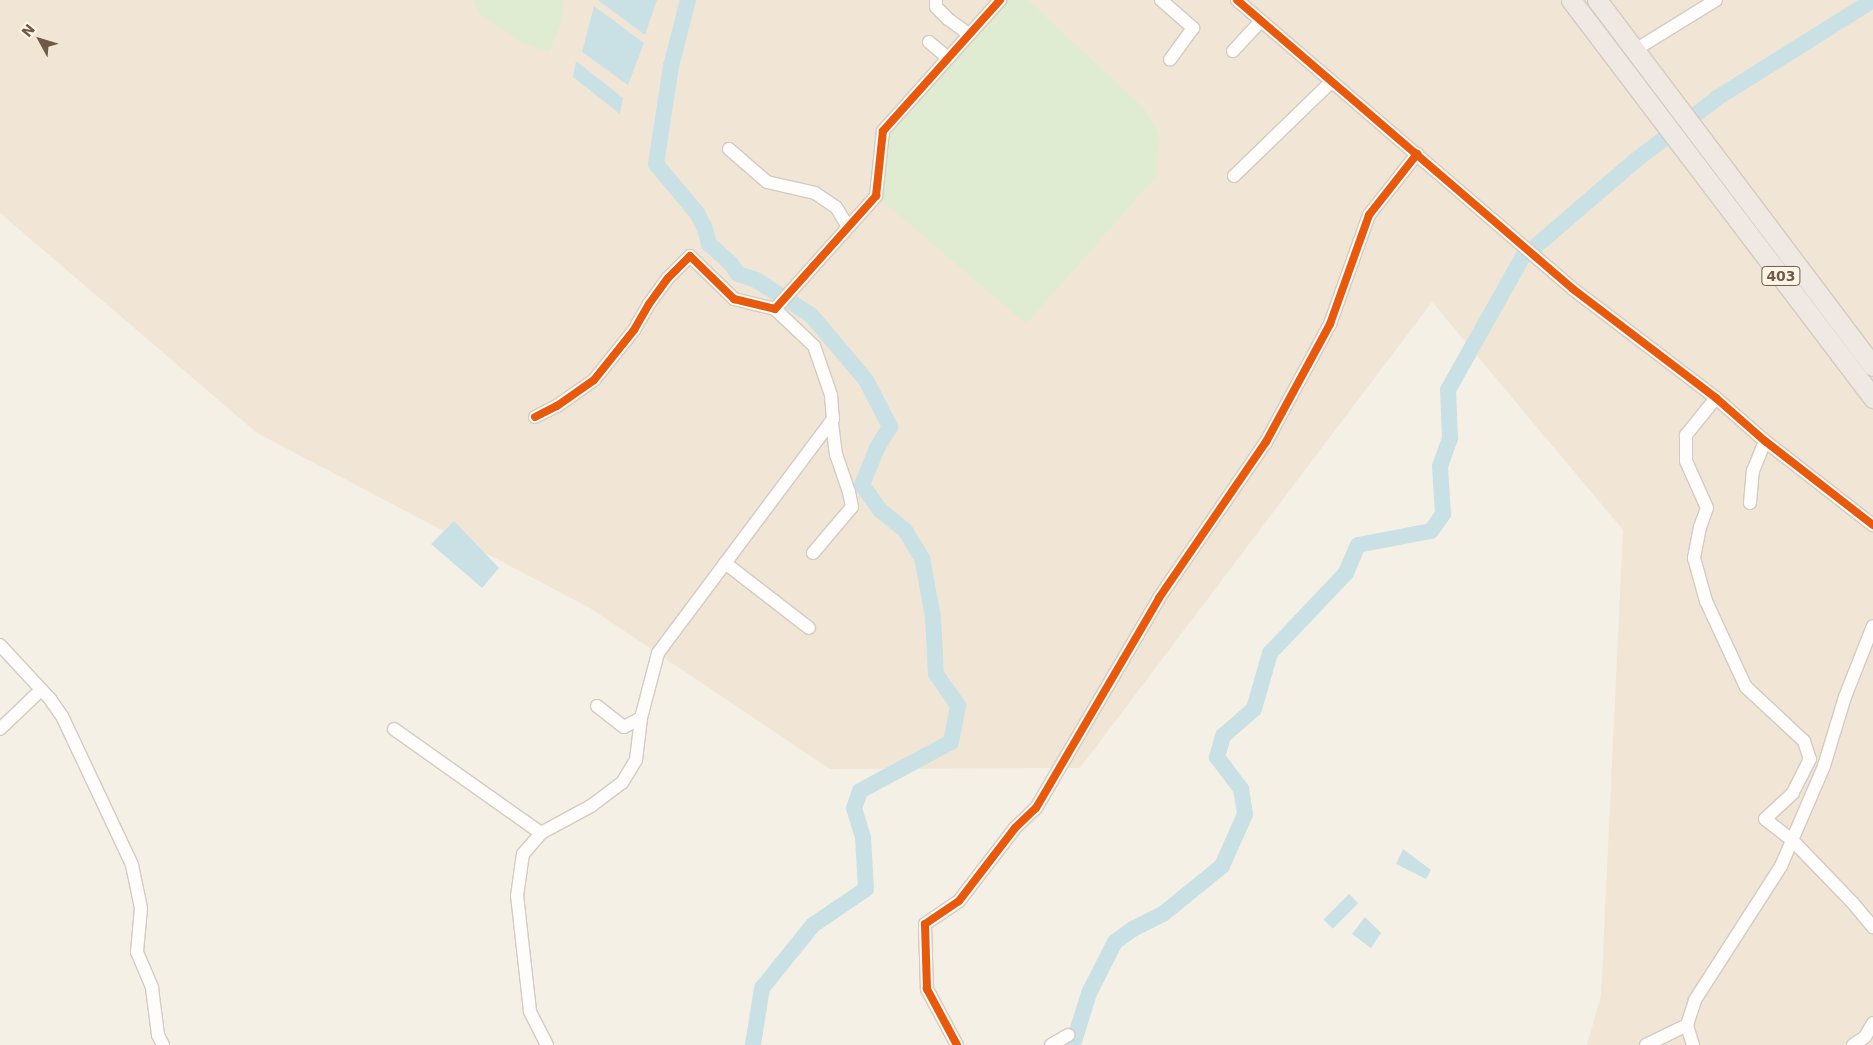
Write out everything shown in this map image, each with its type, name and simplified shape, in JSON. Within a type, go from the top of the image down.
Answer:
[{"type":"highway","name":"403","points":[[1571,0],[1668,111],[1703,141],[1873,366]]},
{"type":"highway","name":"403","points":[[1597,0],[1635,50],[1689,154],[1873,398]]},
{"type":"street","points":[[936,0],[936,7],[948,19],[969,34]]},
{"type":"street","points":[[776,309],[876,196],[883,132],[1000,0]]},
{"type":"street","points":[[1162,0],[1193,28],[1170,60]]},
{"type":"street","points":[[1238,0],[1260,22],[1573,289],[1716,398],[1765,441],[1873,526]]},
{"type":"street","points":[[1635,50],[1716,0]]},
{"type":"street","points":[[1233,51],[1260,22]]},
{"type":"street","points":[[929,42],[948,58]]},
{"type":"street","points":[[1234,176],[1332,82]]},
{"type":"street","points":[[729,149],[767,182],[815,193],[836,207],[848,227]]},
{"type":"street","points":[[957,1045],[927,990],[925,924],[959,901],[1015,828],[1036,808],[1160,598],[1266,442],[1330,324],[1369,215],[1417,154]]},
{"type":"street","points":[[535,417],[557,406],[594,380],[634,330],[649,304],[668,278],[690,256],[734,299],[776,309],[814,346],[831,394],[836,455],[849,492],[852,507],[813,553]]},
{"type":"street","points":[[1716,398],[1686,435],[1686,461],[1707,508],[1700,527],[1694,558],[1706,601],[1746,687],[1804,741],[1810,759],[1794,794],[1765,819],[1793,841],[1852,902],[1873,928]]},
{"type":"street","points":[[547,1045],[530,1011],[517,896],[523,854],[541,833],[591,806],[622,783],[636,760],[641,718],[658,653],[832,422]]},
{"type":"street","points":[[1750,503],[1751,478],[1765,441]]},
{"type":"street","points":[[725,563],[809,628]]},
{"type":"street","points":[[1693,1045],[1686,1025],[1694,1000],[1781,866],[1793,841],[1824,766],[1844,697],[1873,626]]},
{"type":"street","points":[[0,645],[62,716],[132,865],[141,908],[137,952],[152,988],[158,1035],[163,1045]]},
{"type":"street","points":[[0,729],[41,690]]},
{"type":"street","points":[[597,706],[624,727],[641,718]]},
{"type":"street","points":[[394,729],[541,833]]},
{"type":"street","points":[[1853,1045],[1865,1037],[1873,1023]]},
{"type":"street","points":[[1646,1045],[1686,1025]]},
{"type":"street","points":[[1051,1045],[1068,1034]]},
{"type":"shaded area","points":[[0,0],[1873,0],[1873,1045],[1587,1045],[1601,995],[1623,530],[1432,302],[1080,768],[830,769],[590,608],[257,433],[0,213]]},
{"type":"green space","points":[[473,0],[564,0],[561,24],[549,52],[522,43],[480,14]]},
{"type":"green space","points":[[1000,0],[1028,0],[1145,109],[1159,134],[1156,177],[1026,324],[876,196],[883,131]]},
{"type":"water","points":[[598,0],[657,0],[645,35]]},
{"type":"water","points":[[594,6],[644,43],[628,85],[582,52]]},
{"type":"water","points":[[576,61],[623,98],[620,114],[573,77]]},
{"type":"water","points":[[454,521],[499,568],[482,588],[431,544]]},
{"type":"water","points":[[1403,849],[1431,870],[1426,879],[1396,864]]},
{"type":"water","points":[[1349,894],[1358,903],[1333,929],[1324,919]]},
{"type":"water","points":[[1365,917],[1381,933],[1371,948],[1352,934]]},
{"type":"waterway","points":[[688,0],[671,66],[656,164],[697,213],[705,229],[709,244],[731,264],[738,274],[756,280],[811,315],[866,380],[890,427],[877,448],[862,485],[880,510],[905,530],[922,558],[933,617],[936,674],[958,706],[951,742],[860,791],[854,808],[863,837],[866,889],[813,925],[762,988],[753,1045]]},
{"type":"waterway","points":[[1073,1045],[1089,993],[1115,942],[1133,929],[1163,914],[1222,866],[1245,814],[1241,789],[1217,757],[1223,736],[1254,709],[1270,653],[1346,573],[1358,545],[1431,531],[1443,514],[1440,466],[1450,438],[1448,390],[1522,258],[1636,160],[1717,98],[1873,0]]},
{"type":"cycle path","points":[[535,417],[557,406],[594,380],[634,330],[649,304],[668,278],[690,256],[734,299],[775,309],[876,196],[883,131],[1000,0]]},
{"type":"cycle path","points":[[1237,0],[1573,289],[1716,398],[1765,441],[1873,525]]},
{"type":"cycle path","points":[[957,1045],[927,989],[925,924],[959,901],[1015,828],[1036,808],[1159,598],[1266,442],[1330,324],[1369,215],[1417,154]]}]
